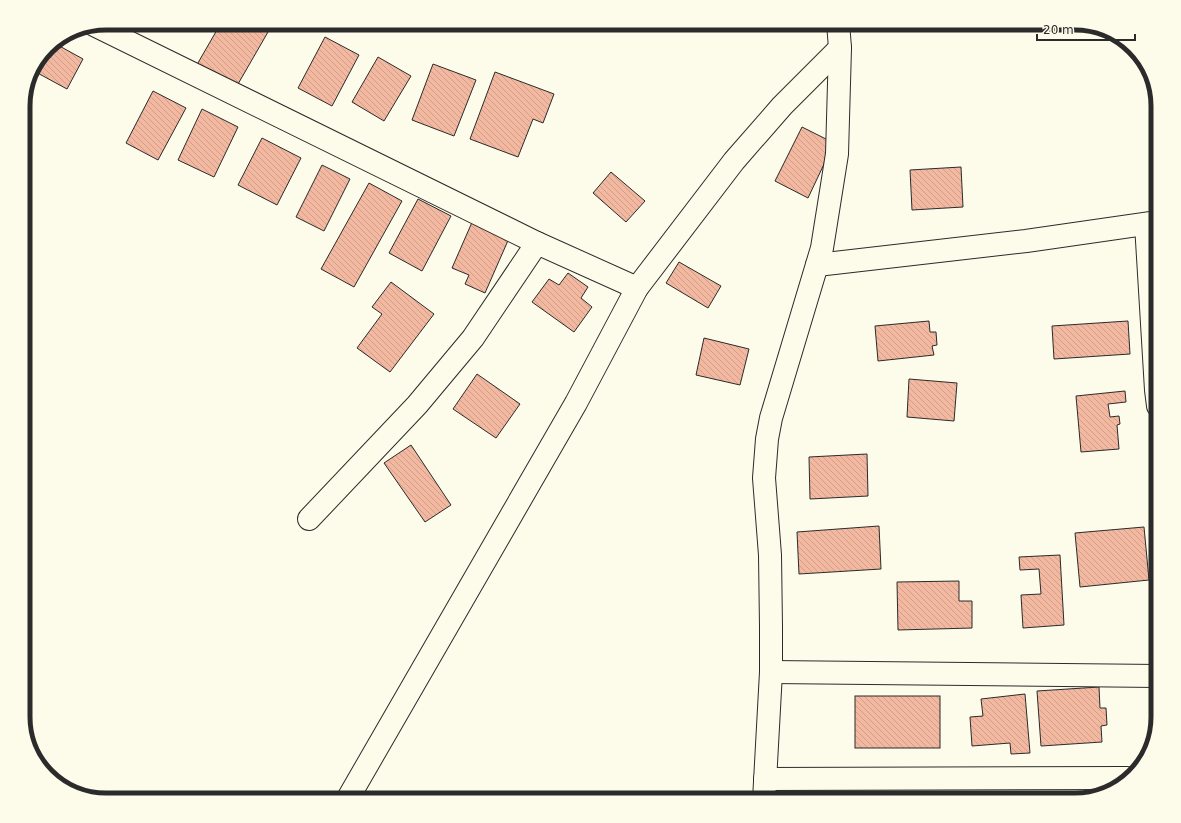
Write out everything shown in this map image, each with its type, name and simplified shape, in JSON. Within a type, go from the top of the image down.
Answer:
[{"type":"street","points":[[103,30],[536,243],[637,288]]},
{"type":"street","points":[[839,30],[840,48],[837,154],[822,248],[771,418],[767,439],[764,478],[770,555],[771,672],[764,790],[1119,778]]},
{"type":"street","points":[[351,793],[576,403],[637,288],[734,161],[782,106],[840,48]]},
{"type":"street","points":[[816,265],[1026,241],[1151,223]]},
{"type":"street","points":[[309,519],[417,405],[468,344],[536,243]]},
{"type":"street","points":[[771,672],[1151,676]]},
{"type":"building","points":[[217,30],[264,30],[268,32],[234,91],[195,68]]},
{"type":"building","points":[[325,37],[359,55],[332,106],[298,88]]},
{"type":"building","points":[[60,46],[83,59],[67,89],[38,73],[52,52]]},
{"type":"building","points":[[378,57],[411,76],[384,121],[352,102]]},
{"type":"building","points":[[433,64],[476,80],[454,136],[412,120]]},
{"type":"building","points":[[495,72],[554,94],[543,123],[533,119],[518,157],[470,139]]},
{"type":"building","points":[[153,91],[186,108],[158,160],[126,143]]},
{"type":"building","points":[[202,109],[238,127],[214,177],[178,160]]},
{"type":"building","points":[[802,127],[834,143],[808,198],[775,181]]},
{"type":"building","points":[[262,138],[301,158],[277,205],[238,185]]},
{"type":"building","points":[[322,165],[350,179],[324,231],[296,217]]},
{"type":"building","points":[[961,167],[963,207],[912,210],[910,170]]},
{"type":"building","points":[[611,172],[645,201],[626,222],[593,193]]},
{"type":"building","points":[[369,183],[402,201],[354,287],[321,269]]},
{"type":"building","points":[[418,199],[451,216],[422,271],[389,253]]},
{"type":"building","points":[[473,220],[510,236],[485,293],[465,284],[469,275],[452,268]]},
{"type":"building","points":[[679,262],[721,286],[708,308],[666,283]]},
{"type":"building","points":[[568,273],[588,287],[581,298],[592,307],[574,332],[532,302],[549,279],[559,285]]},
{"type":"building","points":[[391,282],[434,314],[390,372],[357,348],[382,314],[372,307]]},
{"type":"building","points":[[929,321],[930,332],[936,332],[937,345],[932,346],[934,355],[878,361],[875,326]]},
{"type":"building","points":[[1128,321],[1130,354],[1054,359],[1052,326]]},
{"type":"building","points":[[704,338],[749,349],[740,385],[696,375]]},
{"type":"building","points":[[477,374],[520,404],[496,438],[453,409]]},
{"type":"building","points":[[909,379],[957,383],[954,421],[907,417]]},
{"type":"building","points":[[1125,391],[1126,402],[1108,404],[1110,417],[1119,416],[1120,424],[1117,425],[1119,449],[1081,452],[1076,396]]},
{"type":"building","points":[[411,445],[451,505],[425,522],[384,463]]},
{"type":"building","points":[[867,454],[868,496],[810,499],[809,457]]},
{"type":"building","points":[[879,526],[881,569],[799,574],[797,532]]},
{"type":"building","points":[[1144,527],[1149,580],[1080,587],[1075,533]]},
{"type":"building","points":[[1060,555],[1064,625],[1023,628],[1021,595],[1041,594],[1039,569],[1020,570],[1019,557]]},
{"type":"building","points":[[959,581],[959,601],[972,601],[972,628],[898,630],[897,582]]},
{"type":"building","points":[[1099,687],[1100,708],[1106,708],[1107,725],[1101,726],[1102,742],[1041,746],[1037,691]]},
{"type":"building","points":[[1025,694],[1030,753],[1011,754],[1010,743],[972,746],[970,717],[983,716],[981,699]]},
{"type":"building","points":[[855,696],[940,696],[940,748],[855,748]]}]
